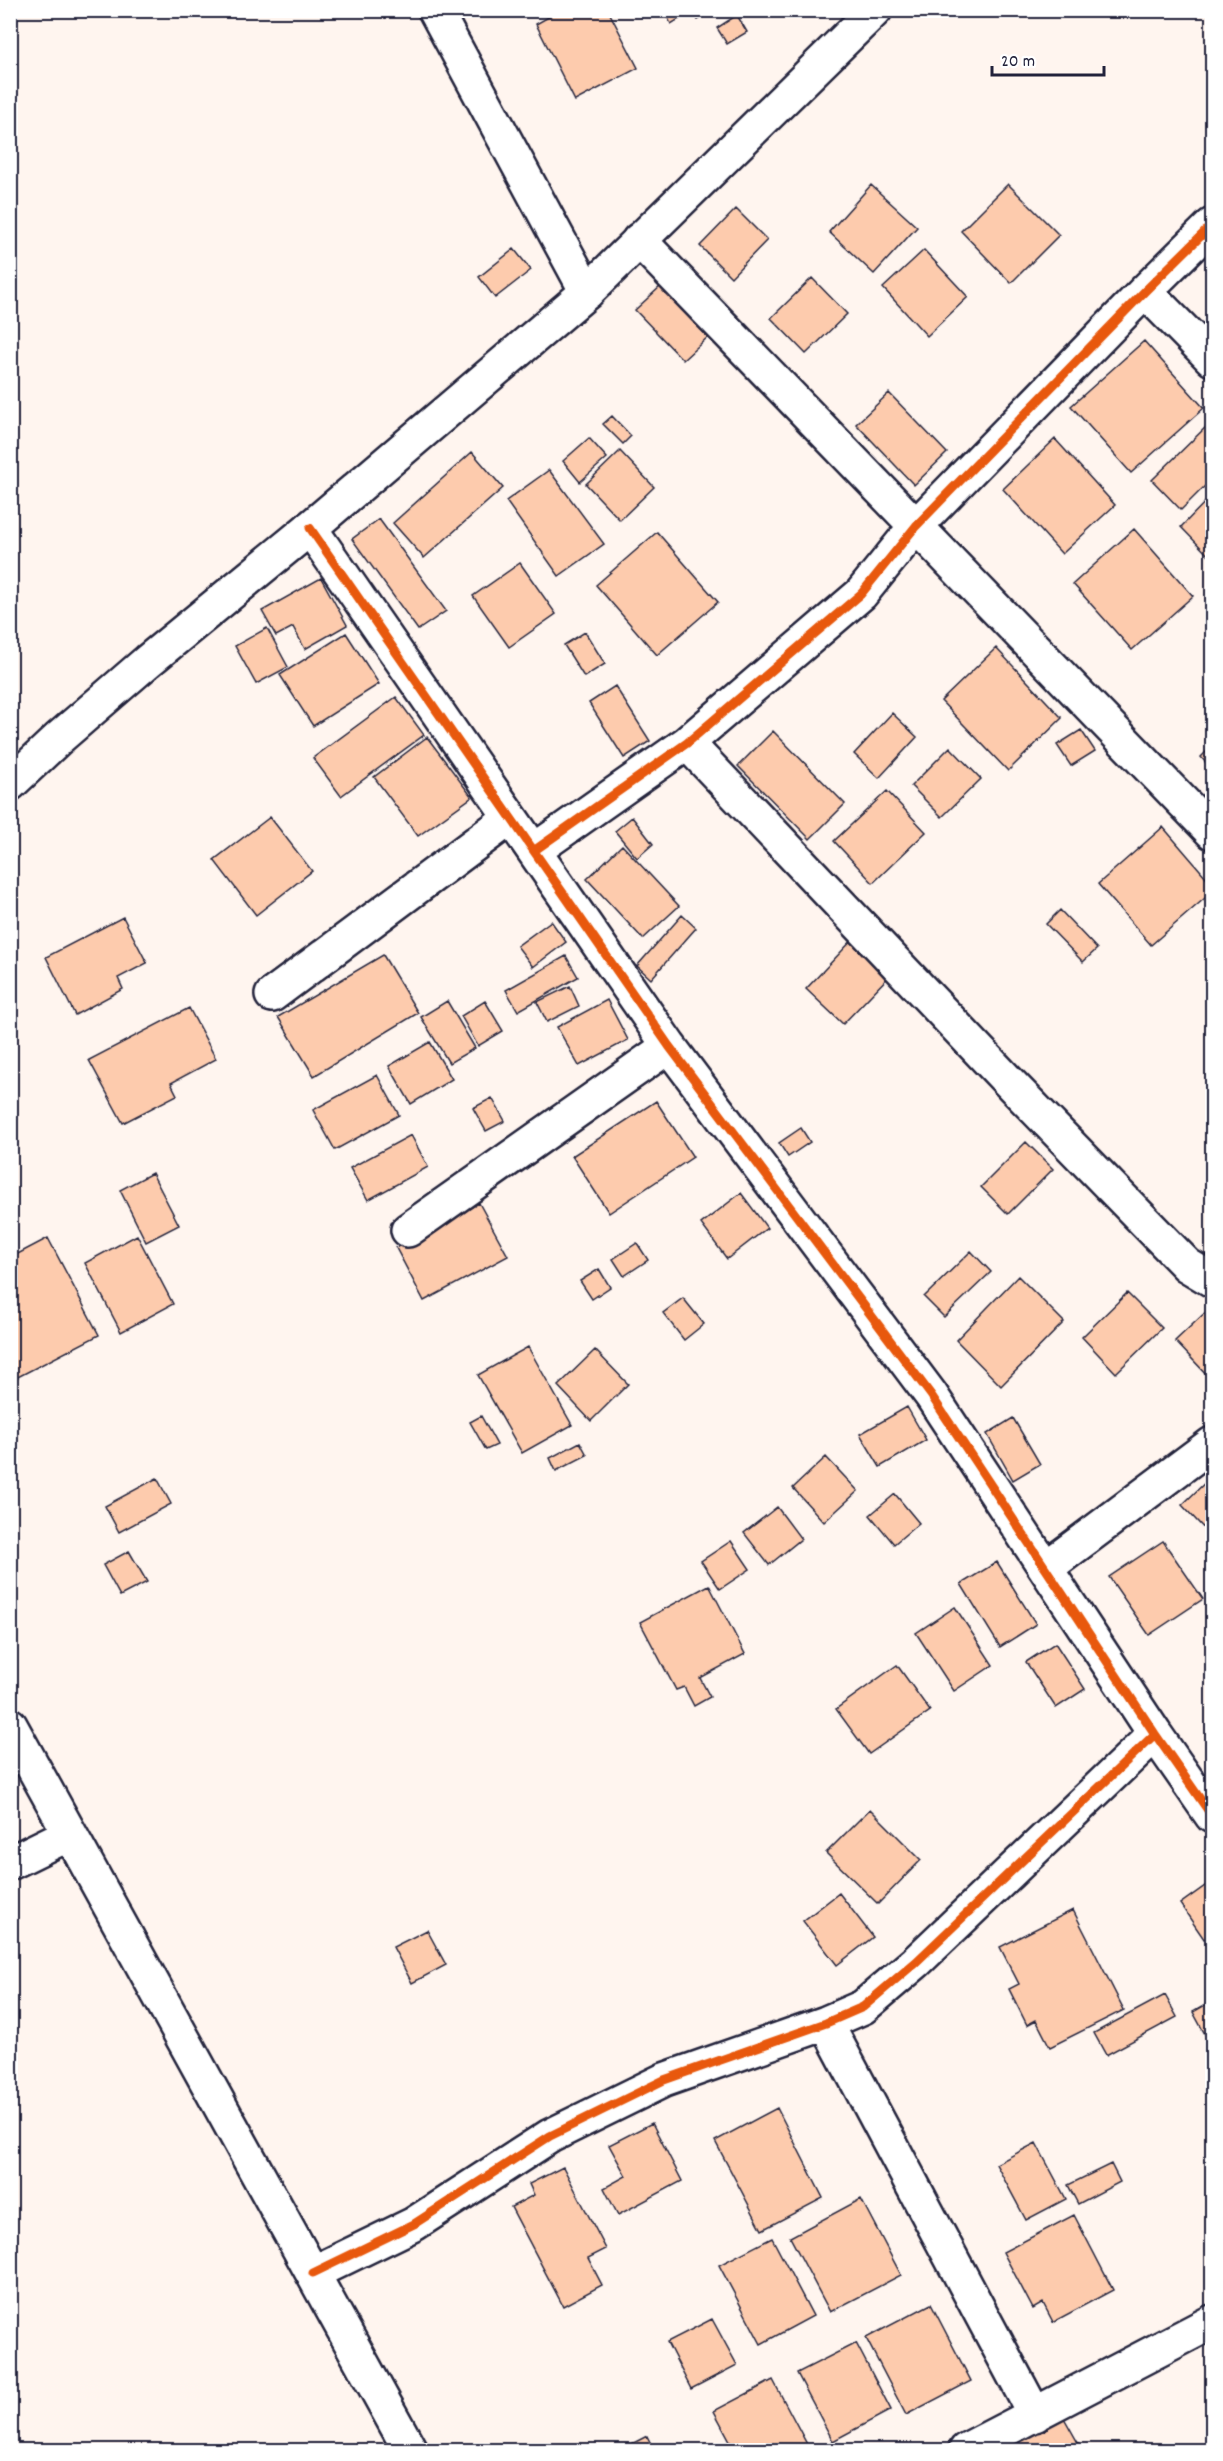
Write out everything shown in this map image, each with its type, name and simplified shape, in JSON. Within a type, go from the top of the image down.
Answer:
[{"type":"street","points":[[10,784],[130,677],[310,528],[587,292],[874,10]]},
{"type":"street","points":[[438,11],[587,292]]},
{"type":"street","points":[[535,850],[687,742],[861,594],[916,526],[1144,291],[1212,225]]},
{"type":"street","points":[[639,240],[1212,832]]},
{"type":"street","points":[[1144,291],[1212,359]]},
{"type":"street","points":[[310,528],[669,1046],[931,1395],[1155,1734],[1212,1816]]},
{"type":"street","points":[[687,742],[1005,1078],[1179,1256],[1212,1280]]},
{"type":"street","points":[[272,995],[510,818]]},
{"type":"street","points":[[408,1230],[669,1046]]},
{"type":"street","points":[[1046,1568],[1212,1444]]},
{"type":"street","points":[[10,1725],[410,2451]]},
{"type":"street","points":[[313,2273],[414,2224],[550,2136],[664,2080],[826,2023],[863,2007],[916,1962],[1155,1734]]},
{"type":"street","points":[[10,1863],[69,1834]]},
{"type":"street","points":[[826,2023],[1035,2415]]},
{"type":"street","points":[[966,2451],[1212,2322]]},
{"type":"building","points":[[561,10],[608,10],[638,68],[575,101],[536,24]]},
{"type":"building","points":[[664,10],[694,10],[671,24]]},
{"type":"building","points":[[693,10],[714,10],[698,20]]},
{"type":"building","points":[[737,15],[747,32],[727,44],[717,28]]},
{"type":"building","points":[[1008,184],[1059,235],[1011,283],[961,231]]},
{"type":"building","points":[[871,185],[917,227],[874,274],[829,232]]},
{"type":"building","points":[[736,209],[767,240],[731,277],[700,246]]},
{"type":"building","points":[[514,249],[531,270],[495,298],[479,277]]},
{"type":"building","points":[[924,250],[968,297],[927,336],[883,288]]},
{"type":"building","points":[[812,278],[847,314],[806,354],[771,318]]},
{"type":"building","points":[[661,286],[709,336],[683,360],[635,310]]},
{"type":"building","points":[[1144,341],[1204,408],[1131,473],[1071,406]]},
{"type":"building","points":[[889,393],[947,453],[914,485],[856,424]]},
{"type":"building","points":[[612,416],[631,436],[623,444],[603,424]]},
{"type":"building","points":[[1212,421],[1212,479],[1181,510],[1152,480]]},
{"type":"building","points":[[589,438],[607,458],[580,482],[563,461]]},
{"type":"building","points":[[1055,439],[1115,505],[1062,554],[1003,489]]},
{"type":"building","points":[[620,451],[654,487],[620,520],[586,484]]},
{"type":"building","points":[[472,452],[503,488],[424,558],[393,523]]},
{"type":"building","points":[[549,470],[604,544],[559,576],[506,501]]},
{"type":"building","points":[[1212,495],[1212,559],[1181,527]]},
{"type":"building","points":[[379,519],[446,611],[418,630],[352,539]]},
{"type":"building","points":[[1134,529],[1193,596],[1132,650],[1073,584]]},
{"type":"building","points":[[657,532],[718,602],[657,655],[596,585]]},
{"type":"building","points":[[520,563],[556,614],[509,647],[473,596]]},
{"type":"building","points":[[321,578],[347,625],[305,649],[293,627],[276,636],[262,611]]},
{"type":"building","points":[[267,628],[288,667],[256,684],[235,646]]},
{"type":"building","points":[[585,632],[605,664],[584,677],[564,645]]},
{"type":"building","points":[[346,633],[379,684],[313,726],[280,675]]},
{"type":"building","points":[[996,648],[1062,718],[1008,771],[941,701]]},
{"type":"building","points":[[615,686],[650,741],[624,758],[589,703]]},
{"type":"building","points":[[396,697],[424,735],[341,796],[313,758]]},
{"type":"building","points":[[892,713],[917,737],[879,778],[854,754]]},
{"type":"building","points":[[1081,730],[1095,751],[1071,766],[1057,745]]},
{"type":"building","points":[[773,731],[845,804],[810,839],[738,766]]},
{"type":"building","points":[[427,737],[472,797],[418,836],[374,777]]},
{"type":"building","points":[[1212,746],[1212,770],[1201,757]]},
{"type":"building","points":[[950,747],[981,779],[942,817],[911,786]]},
{"type":"building","points":[[887,791],[926,832],[873,883],[834,841]]},
{"type":"building","points":[[270,817],[312,871],[256,915],[214,860]]},
{"type":"building","points":[[632,817],[653,844],[637,858],[615,831]]},
{"type":"building","points":[[1163,827],[1212,884],[1212,892],[1151,945],[1098,884]]},
{"type":"building","points":[[622,845],[679,906],[643,939],[587,879]]},
{"type":"building","points":[[1060,910],[1097,949],[1083,962],[1046,924]]},
{"type":"building","points":[[682,915],[696,928],[651,979],[637,966]]},
{"type":"building","points":[[123,917],[147,963],[118,978],[123,989],[75,1015],[46,957]]},
{"type":"building","points":[[551,921],[566,942],[533,967],[517,946]]},
{"type":"building","points":[[857,935],[894,971],[843,1024],[806,989]]},
{"type":"building","points":[[383,955],[418,1013],[314,1076],[278,1017]]},
{"type":"building","points":[[566,956],[578,977],[518,1011],[506,990]]},
{"type":"building","points":[[570,986],[579,1006],[547,1022],[537,1002]]},
{"type":"building","points":[[607,1000],[628,1040],[579,1066],[557,1027]]},
{"type":"building","points":[[447,1001],[475,1048],[449,1063],[421,1017]]},
{"type":"building","points":[[485,1001],[503,1031],[478,1046],[461,1016]]},
{"type":"building","points":[[189,1008],[216,1059],[171,1083],[177,1095],[123,1123],[89,1060]]},
{"type":"building","points":[[430,1042],[452,1079],[411,1104],[389,1066]]},
{"type":"building","points":[[377,1075],[399,1115],[335,1150],[313,1110]]},
{"type":"building","points":[[492,1098],[505,1121],[486,1131],[473,1108]]},
{"type":"building","points":[[656,1101],[693,1157],[609,1213],[572,1156]]},
{"type":"building","points":[[801,1128],[810,1142],[788,1157],[779,1143]]},
{"type":"building","points":[[411,1135],[428,1167],[368,1200],[350,1168]]},
{"type":"building","points":[[1026,1142],[1053,1169],[1008,1214],[981,1187]]},
{"type":"building","points":[[152,1173],[179,1225],[146,1242],[120,1190]]},
{"type":"building","points":[[741,1193],[767,1228],[727,1259],[701,1224]]},
{"type":"building","points":[[479,1203],[508,1256],[424,1301],[396,1248]]},
{"type":"building","points":[[137,1235],[173,1304],[121,1332],[85,1263]]},
{"type":"building","points":[[48,1238],[99,1335],[10,1381],[10,1258]]},
{"type":"building","points":[[637,1243],[648,1260],[624,1276],[613,1259]]},
{"type":"building","points":[[971,1251],[991,1272],[944,1317],[924,1297]]},
{"type":"building","points":[[599,1269],[610,1287],[592,1299],[580,1281]]},
{"type":"building","points":[[1018,1276],[1064,1322],[1001,1386],[956,1340]]},
{"type":"building","points":[[1127,1293],[1162,1328],[1116,1373],[1082,1337]]},
{"type":"building","points":[[683,1298],[704,1324],[684,1340],[663,1313]]},
{"type":"building","points":[[1210,1308],[1212,1310],[1212,1380],[1175,1341]]},
{"type":"building","points":[[528,1347],[572,1425],[522,1453],[478,1375]]},
{"type":"building","points":[[595,1350],[628,1384],[591,1421],[558,1386]]},
{"type":"building","points":[[907,1407],[926,1440],[880,1467],[860,1434]]},
{"type":"building","points":[[481,1416],[497,1445],[486,1450],[470,1422]]},
{"type":"building","points":[[1013,1418],[1040,1464],[1013,1480],[987,1434]]},
{"type":"building","points":[[580,1442],[587,1455],[556,1471],[550,1458]]},
{"type":"building","points":[[826,1457],[858,1491],[824,1522],[793,1488]]},
{"type":"building","points":[[1212,1476],[1212,1537],[1182,1505]]},
{"type":"building","points":[[157,1478],[171,1504],[119,1532],[105,1506]]},
{"type":"building","points":[[895,1494],[919,1523],[894,1544],[870,1515]]},
{"type":"building","points":[[777,1507],[801,1539],[769,1565],[744,1533]]},
{"type":"building","points":[[731,1541],[750,1569],[720,1589],[701,1561]]},
{"type":"building","points":[[1163,1541],[1203,1599],[1149,1635],[1109,1577]]},
{"type":"building","points":[[129,1551],[147,1582],[120,1596],[103,1565]]},
{"type":"building","points":[[997,1562],[1036,1624],[1000,1647],[961,1584]]},
{"type":"building","points":[[709,1585],[745,1654],[700,1678],[710,1697],[694,1706],[684,1687],[676,1690],[640,1622]]},
{"type":"building","points":[[955,1607],[993,1665],[954,1691],[916,1633]]},
{"type":"building","points":[[1055,1643],[1085,1689],[1056,1708],[1026,1662]]},
{"type":"building","points":[[897,1665],[930,1711],[869,1754],[836,1709]]},
{"type":"building","points":[[870,1809],[921,1860],[878,1904],[826,1853]]},
{"type":"building","points":[[1212,1881],[1212,1933],[1204,1939],[1180,1904]]},
{"type":"building","points":[[839,1893],[873,1937],[837,1965],[803,1921]]},
{"type":"building","points":[[1073,1910],[1124,2010],[1050,2047],[1036,2020],[1027,2025],[1009,1989],[1019,1984],[1000,1947]]},
{"type":"building","points":[[427,1930],[446,1965],[412,1983],[393,1947]]},
{"type":"building","points":[[1165,1995],[1177,2017],[1106,2055],[1094,2033]]},
{"type":"building","points":[[1212,2001],[1212,2047],[1193,2012]]},
{"type":"building","points":[[777,2108],[823,2198],[762,2230],[715,2141]]},
{"type":"building","points":[[652,2123],[682,2181],[618,2215],[604,2188],[626,2176],[609,2145]]},
{"type":"building","points":[[1036,2143],[1066,2199],[1026,2220],[996,2164]]},
{"type":"building","points":[[1111,2164],[1120,2182],[1078,2204],[1068,2185]]},
{"type":"building","points":[[563,2167],[606,2249],[588,2258],[602,2285],[563,2306],[511,2207],[534,2195],[529,2184]]},
{"type":"building","points":[[861,2199],[901,2275],[830,2312],[790,2237]]},
{"type":"building","points":[[1074,2215],[1113,2290],[1053,2322],[1043,2303],[1033,2309],[1003,2252]]},
{"type":"building","points":[[772,2238],[813,2316],[761,2344],[719,2265]]},
{"type":"building","points":[[931,2304],[971,2381],[906,2415],[866,2338]]},
{"type":"building","points":[[712,2319],[737,2365],[691,2389],[667,2342]]},
{"type":"building","points":[[856,2343],[891,2410],[833,2441],[797,2373]]},
{"type":"building","points":[[773,2380],[810,2450],[735,2450],[714,2411]]},
{"type":"building","points":[[1059,2409],[1082,2450],[1023,2450],[1014,2435]]},
{"type":"building","points":[[647,2436],[654,2450],[620,2450]]},
{"type":"cycle path","points":[[535,850],[687,743],[861,594],[916,526],[1212,225]]},
{"type":"cycle path","points":[[310,528],[669,1046],[931,1395],[1155,1734],[1212,1816]]},
{"type":"cycle path","points":[[313,2273],[414,2224],[550,2136],[664,2080],[826,2023],[863,2007],[916,1962],[1155,1734]]}]
